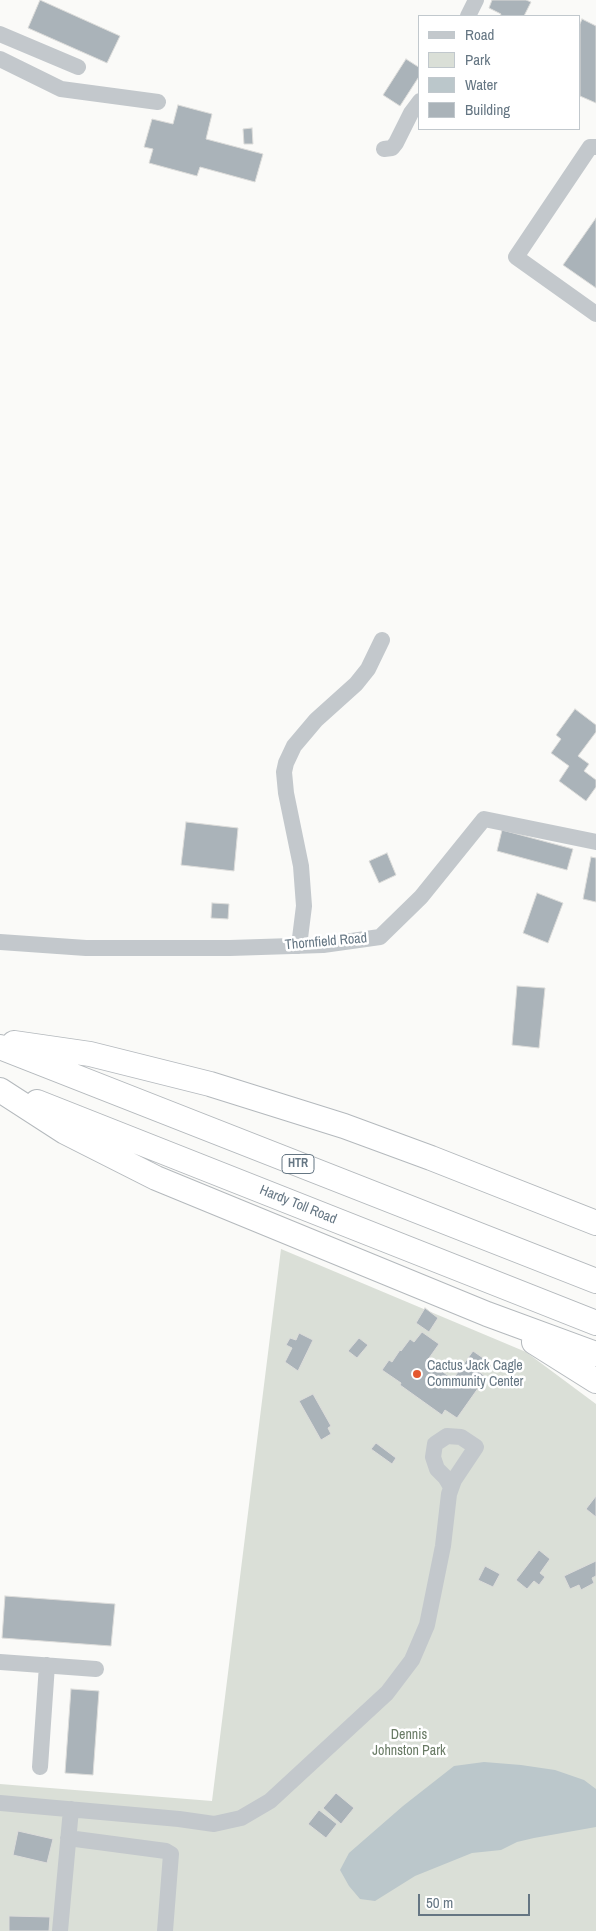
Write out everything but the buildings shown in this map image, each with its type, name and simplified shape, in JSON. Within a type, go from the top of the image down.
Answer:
[{"type":"highway","points":[[0,1041],[90,1054],[210,1084],[344,1126],[596,1223]]},
{"type":"highway","name":"HTR","points":[[0,1047],[596,1281]]},
{"type":"highway","points":[[0,1088],[65,1132],[156,1178],[487,1314],[596,1354]]},
{"type":"highway","name":"Hardy Toll Road","points":[[0,1088],[596,1323]]},
{"type":"highway","points":[[487,1314],[596,1380]]},
{"type":"street","points":[[468,15],[476,0]]},
{"type":"street","points":[[0,34],[78,67]]},
{"type":"street","points":[[0,59],[61,89],[158,102]]},
{"type":"street","points":[[384,149],[392,148],[396,143],[411,113],[418,104]]},
{"type":"street","points":[[596,147],[590,148],[516,257],[596,314]]},
{"type":"street","points":[[299,946],[304,906],[301,866],[286,793],[284,772],[286,763],[294,746],[316,720],[356,684],[368,669],[382,640]]},
{"type":"street","name":"Thornfield Road","points":[[0,942],[86,948],[230,948],[299,946],[380,937],[421,897],[484,819],[596,842]]},
{"type":"street","points":[[0,1803],[214,1824],[241,1818],[270,1801],[388,1693],[412,1660],[427,1625],[443,1546],[448,1494],[451,1487]]},
{"type":"street","points":[[0,1662],[96,1669]]},
{"type":"street","points":[[40,1767],[47,1665]]},
{"type":"street","points":[[60,1931],[71,1809]]},
{"type":"street","points":[[68,1838],[166,1851],[172,1854],[165,1931]]},
{"type":"green space","name":"Dennis Johnston Park","points":[[281,1249],[526,1352],[596,1404],[596,1931],[0,1931],[0,1784],[212,1801]]},
{"type":"water","points":[[484,1762],[555,1770],[584,1780],[596,1789],[596,1827],[517,1842],[501,1850],[472,1853],[415,1876],[375,1901],[360,1899],[349,1886],[340,1870],[349,1853],[403,1806],[454,1766]]},
{"type":"place","name":"Cactus Jack Cagle Community Center","points":[[417,1374]]}]
